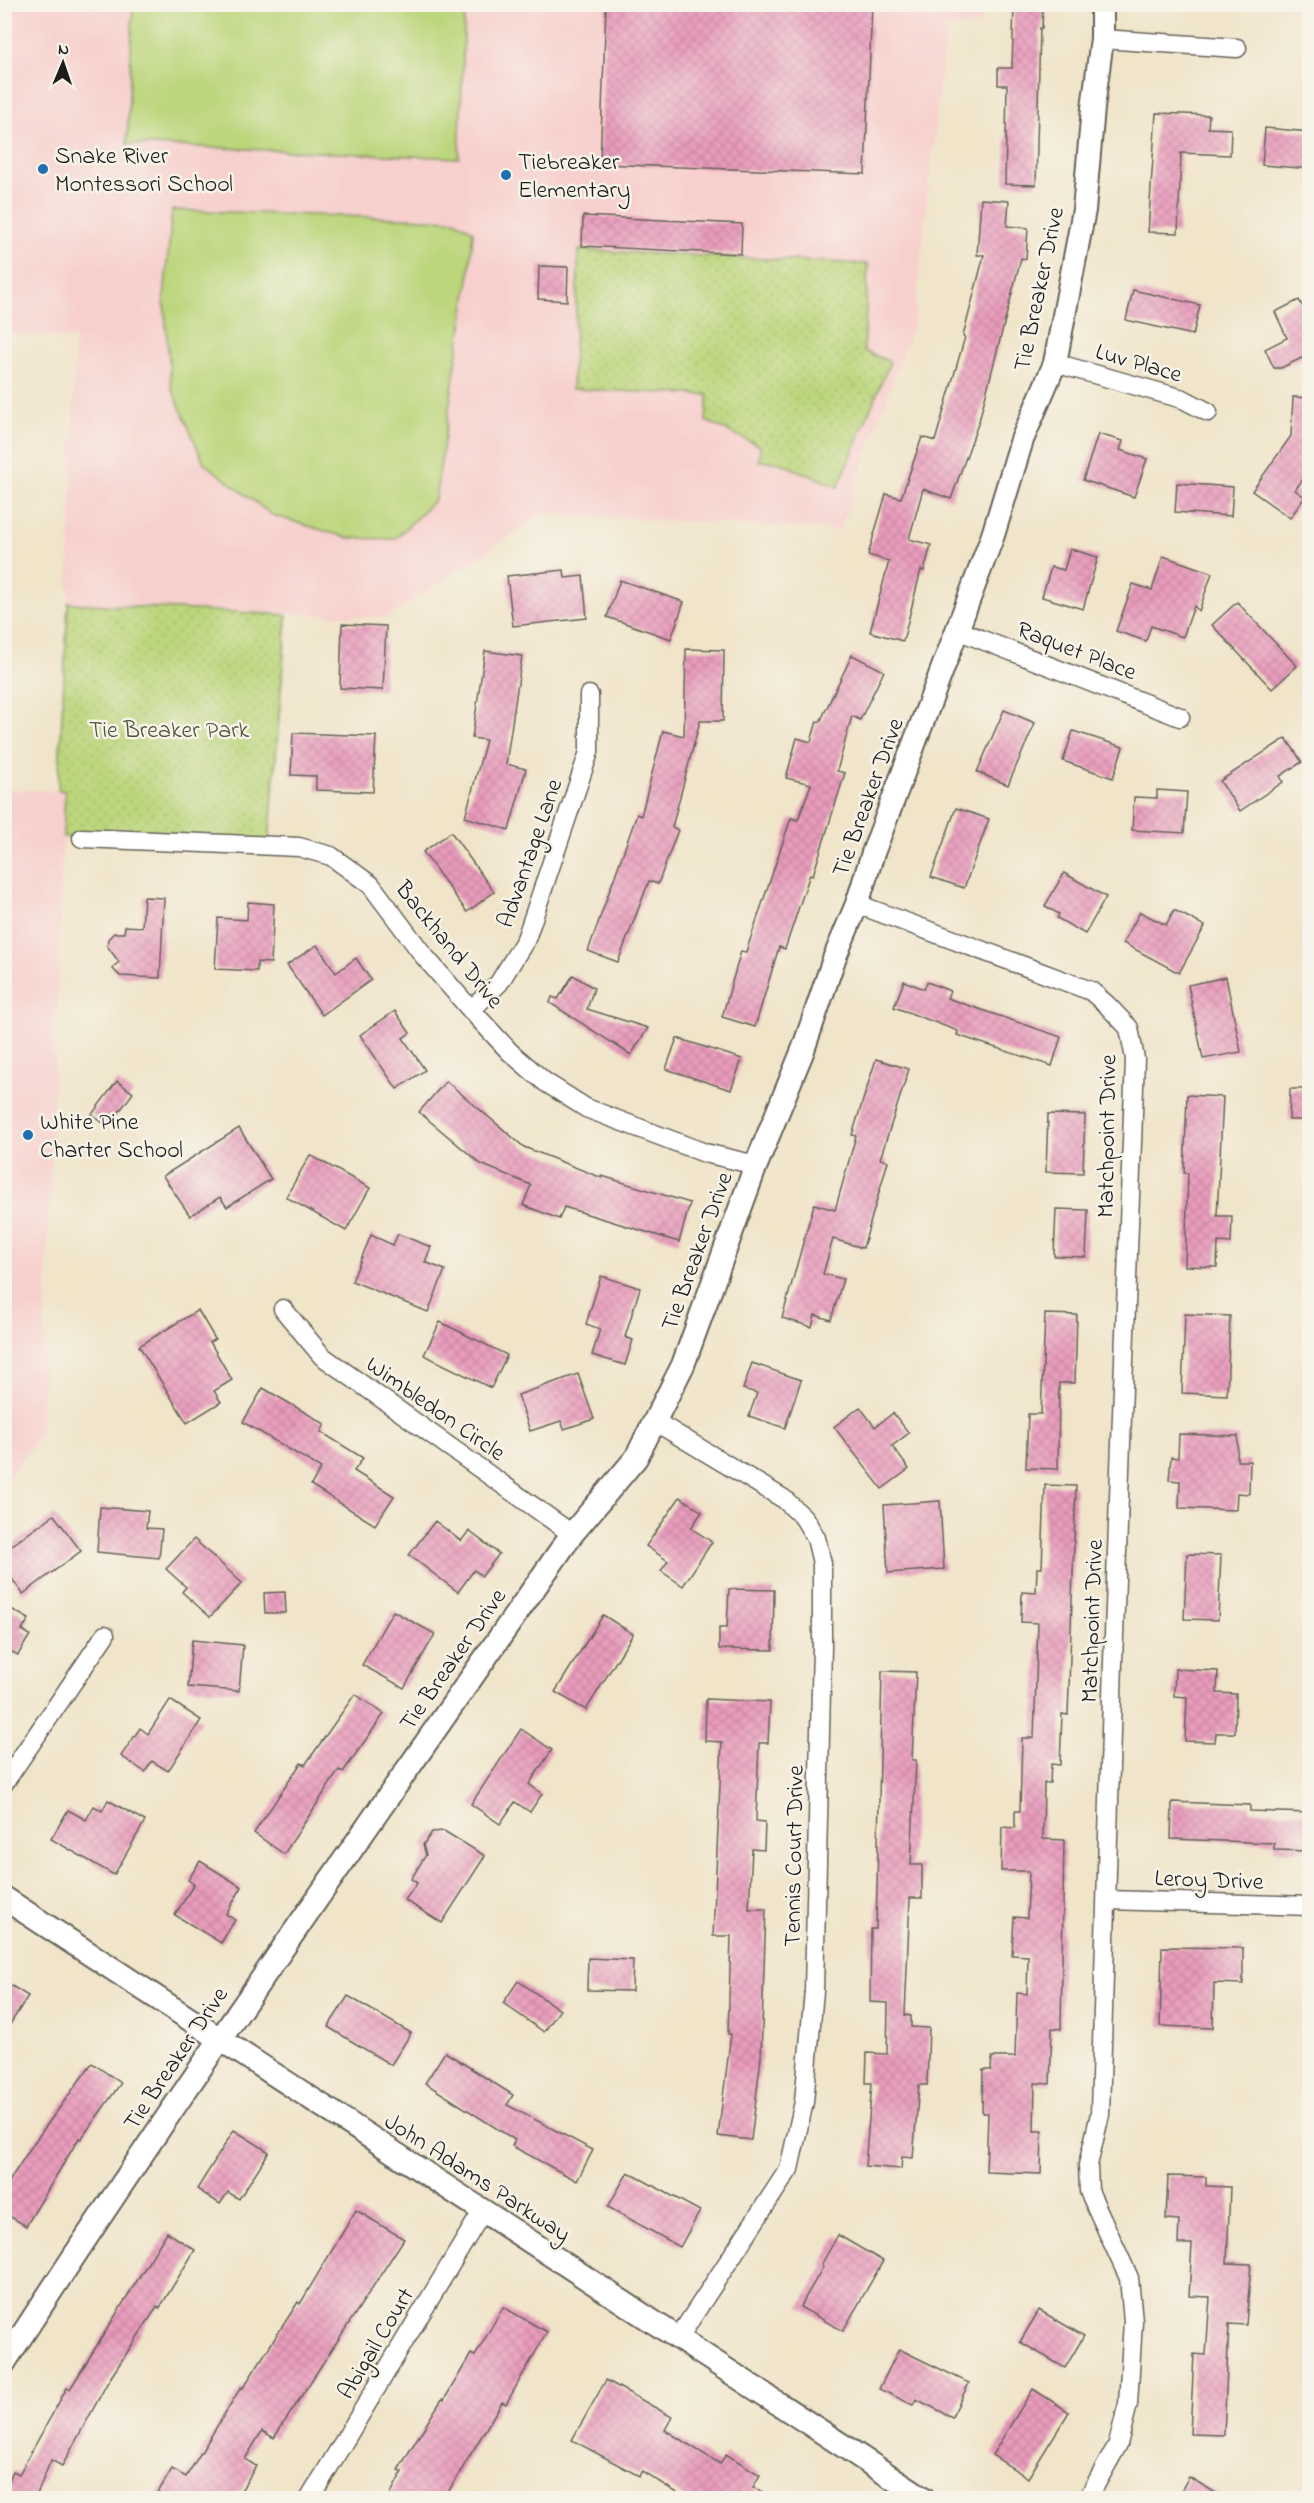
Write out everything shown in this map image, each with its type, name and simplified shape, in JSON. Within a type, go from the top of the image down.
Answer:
[{"type":"street","name":"Tie Breaker Drive","points":[[4,2363],[108,2203],[219,2040],[572,1534],[636,1458],[683,1365],[756,1165],[803,1050],[834,959],[857,904],[873,853],[993,535],[1023,440],[1055,363],[1084,210],[1101,39],[1102,4]]},
{"type":"street","points":[[1101,39],[1237,48]]},
{"type":"street","name":"Luv Place","points":[[1055,363],[1183,399],[1208,412]]},
{"type":"street","name":"Raquet Place","points":[[957,630],[1180,717]]},
{"type":"street","name":"Advantage Lane","points":[[471,1010],[499,983],[526,939],[589,752],[588,695]]},
{"type":"street","name":"Backhand Drive","points":[[82,838],[299,847],[331,856],[371,885],[424,956],[471,1010],[510,1052],[545,1082],[586,1108],[705,1153],[756,1165]]},
{"type":"street","name":"Matchpoint Drive","points":[[857,904],[1091,992],[1107,1005],[1128,1028],[1135,1059],[1113,1662],[1101,2114],[1088,2165],[1089,2191],[1129,2278],[1133,2331],[1128,2404],[1118,2444],[1088,2499]]},
{"type":"street","name":"Wimbledon Circle","points":[[283,1309],[322,1356],[572,1534]]},
{"type":"street","name":"Tennis Court Drive","points":[[656,1422],[784,1499],[804,1518],[816,1538],[822,1563],[814,1991],[804,2102],[789,2169],[677,2340]]},
{"type":"street","points":[[4,1783],[105,1635]]},
{"type":"street","name":"John Adams Parkway","points":[[4,1898],[922,2499]]},
{"type":"street","name":"Leroy Drive","points":[[1107,1900],[1310,1906]]},
{"type":"street","name":"Abigail Court","points":[[310,2499],[482,2211]]},
{"type":"shaded area","name":"Tiebreaker Elementary","points":[[4,5],[981,5],[980,25],[946,28],[914,322],[840,530],[544,514],[387,618],[68,603],[75,338],[5,334]]},
{"type":"shaded area","name":"White Pine Charter School","points":[[5,789],[65,791],[41,1433],[5,1483]]},
{"type":"green space","points":[[133,5],[465,5],[459,158],[127,144]]},
{"type":"green space","points":[[172,210],[455,220],[473,231],[469,279],[435,500],[395,539],[348,538],[272,515],[204,463],[171,386],[164,299]]},
{"type":"green space","points":[[579,250],[868,264],[864,351],[890,362],[838,487],[778,462],[759,461],[760,446],[706,421],[708,395],[572,389]]},
{"type":"green space","name":"Tie Breaker Park","points":[[68,603],[287,615],[269,845],[63,837],[65,791],[58,790]]},
{"type":"building","points":[[606,4],[872,4],[865,174],[600,164]]},
{"type":"building","points":[[1014,4],[1043,4],[1042,28],[1040,28],[1036,185],[1005,184],[1007,85],[998,85],[998,68],[1012,68]]},
{"type":"building","points":[[1156,113],[1209,115],[1208,128],[1231,129],[1230,155],[1181,153],[1178,233],[1148,232]]},
{"type":"building","points":[[1265,128],[1310,132],[1310,169],[1262,165]]},
{"type":"building","points":[[981,199],[1009,201],[1007,226],[1028,228],[1026,259],[1021,258],[979,421],[951,499],[923,489],[909,539],[931,545],[924,571],[921,570],[903,641],[870,632],[889,561],[868,555],[886,494],[901,498],[922,437],[935,441],[965,337],[963,336],[984,255],[977,255]]},
{"type":"building","points":[[583,216],[742,224],[741,254],[582,246]]},
{"type":"building","points":[[539,266],[568,267],[567,301],[538,299]]},
{"type":"building","points":[[1133,290],[1200,305],[1193,335],[1126,320]]},
{"type":"building","points":[[1299,300],[1310,320],[1310,354],[1281,368],[1274,368],[1265,349],[1287,338],[1275,312]]},
{"type":"building","points":[[1293,397],[1310,398],[1310,470],[1295,490],[1305,497],[1290,518],[1252,491],[1291,436]]},
{"type":"building","points":[[1098,434],[1123,441],[1120,450],[1147,459],[1134,497],[1083,480]]},
{"type":"building","points":[[1177,483],[1233,487],[1231,516],[1175,512]]},
{"type":"building","points":[[1070,549],[1098,557],[1083,609],[1042,597],[1051,567],[1064,570]]},
{"type":"building","points":[[1163,556],[1212,573],[1199,611],[1194,606],[1183,637],[1151,626],[1146,641],[1116,631],[1133,584],[1152,590]]},
{"type":"building","points":[[564,570],[565,578],[583,576],[587,618],[513,626],[507,576]]},
{"type":"building","points":[[620,580],[684,602],[671,639],[607,617]]},
{"type":"building","points":[[1237,602],[1297,666],[1272,689],[1212,625]]},
{"type":"building","points":[[342,624],[386,626],[383,690],[340,688]]},
{"type":"building","points":[[686,649],[724,650],[723,721],[700,721],[672,827],[678,830],[658,884],[649,881],[618,962],[588,951],[637,814],[641,816],[663,731],[684,736]]},
{"type":"building","points":[[485,651],[522,656],[506,764],[526,769],[509,830],[465,817],[486,740],[472,738]]},
{"type":"building","points":[[852,655],[884,671],[860,720],[852,716],[837,771],[845,773],[813,875],[810,874],[785,949],[779,947],[755,1027],[722,1017],[741,951],[746,952],[791,818],[798,820],[811,784],[786,778],[797,738],[811,742],[817,721],[820,722]]},
{"type":"building","points":[[1004,710],[1035,723],[1008,785],[977,772]]},
{"type":"building","points":[[1073,731],[1123,747],[1113,778],[1063,761]]},
{"type":"building","points":[[293,733],[376,736],[373,792],[316,790],[316,776],[291,775]]},
{"type":"building","points":[[1286,738],[1302,762],[1280,776],[1283,782],[1240,811],[1220,781]]},
{"type":"building","points":[[1157,790],[1187,792],[1184,833],[1132,830],[1134,797],[1157,798]]},
{"type":"building","points":[[956,808],[989,819],[964,888],[931,877]]},
{"type":"building","points":[[451,832],[494,892],[467,912],[423,852]]},
{"type":"building","points":[[1064,873],[1106,897],[1085,934],[1057,918],[1059,914],[1045,906]]},
{"type":"building","points":[[144,897],[164,898],[160,978],[120,976],[112,968],[119,962],[107,946],[108,939],[114,933],[124,933],[125,926],[142,927]]},
{"type":"building","points":[[248,902],[274,904],[271,963],[257,962],[257,971],[215,969],[218,918],[247,920]]},
{"type":"building","points":[[1174,910],[1205,926],[1179,973],[1123,943],[1140,912],[1166,925]]},
{"type":"building","points":[[317,945],[336,973],[356,958],[371,980],[322,1015],[287,965]]},
{"type":"building","points":[[573,975],[594,988],[587,1009],[648,1028],[631,1055],[550,1003],[552,997],[558,999]]},
{"type":"building","points":[[1226,977],[1241,1052],[1203,1059],[1188,985]]},
{"type":"building","points":[[904,981],[924,989],[927,982],[950,991],[947,998],[1061,1037],[1052,1066],[957,1035],[958,1031],[894,1007]]},
{"type":"building","points":[[395,1011],[410,1033],[403,1038],[425,1070],[397,1089],[360,1035]]},
{"type":"building","points":[[677,1038],[742,1059],[731,1090],[666,1069]]},
{"type":"building","points":[[876,1059],[909,1069],[880,1159],[888,1161],[863,1248],[833,1239],[823,1274],[843,1279],[831,1320],[815,1315],[812,1327],[782,1318],[814,1204],[835,1210],[856,1136],[852,1135]]},
{"type":"building","points":[[117,1081],[133,1093],[108,1127],[92,1114]]},
{"type":"building","points":[[446,1081],[524,1147],[602,1178],[602,1176],[690,1203],[679,1242],[564,1207],[559,1219],[523,1205],[531,1185],[481,1164],[419,1112]]},
{"type":"building","points":[[1290,1089],[1310,1089],[1310,1120],[1289,1120]]},
{"type":"building","points":[[1187,1095],[1223,1097],[1217,1216],[1232,1216],[1231,1243],[1218,1242],[1217,1267],[1185,1266],[1188,1173],[1184,1173]]},
{"type":"building","points":[[1048,1114],[1085,1115],[1083,1173],[1046,1172]]},
{"type":"building","points":[[239,1128],[271,1179],[227,1207],[220,1197],[190,1216],[163,1176]]},
{"type":"building","points":[[310,1155],[370,1188],[346,1231],[286,1197]]},
{"type":"building","points":[[1056,1209],[1088,1210],[1086,1257],[1054,1256]]},
{"type":"building","points":[[398,1234],[431,1247],[425,1262],[445,1270],[428,1312],[352,1281],[371,1235],[393,1245]]},
{"type":"building","points":[[601,1276],[640,1288],[625,1337],[633,1340],[625,1365],[592,1355],[600,1329],[586,1324]]},
{"type":"building","points":[[198,1310],[215,1339],[210,1342],[232,1380],[214,1391],[221,1402],[187,1423],[139,1346]]},
{"type":"building","points":[[1045,1314],[1077,1315],[1075,1383],[1059,1383],[1058,1469],[1026,1468],[1028,1414],[1041,1414]]},
{"type":"building","points":[[1185,1314],[1230,1316],[1227,1395],[1182,1393]]},
{"type":"building","points":[[440,1322],[507,1355],[491,1388],[424,1355]]},
{"type":"building","points":[[752,1363],[801,1380],[785,1428],[749,1416],[757,1393],[743,1389]]},
{"type":"building","points":[[578,1374],[594,1419],[564,1429],[561,1421],[530,1431],[518,1395]]},
{"type":"building","points":[[263,1388],[325,1424],[321,1432],[363,1458],[354,1471],[394,1496],[375,1525],[311,1485],[321,1468],[243,1422]]},
{"type":"building","points":[[860,1407],[875,1427],[893,1413],[909,1433],[892,1446],[909,1469],[882,1489],[834,1427]]},
{"type":"building","points":[[1179,1434],[1238,1436],[1237,1461],[1250,1461],[1249,1494],[1237,1493],[1236,1510],[1179,1508],[1180,1481],[1169,1480],[1171,1457],[1178,1458]]},
{"type":"building","points":[[1045,1485],[1076,1486],[1068,1715],[1062,1714],[1060,1765],[1051,1764],[1050,1783],[1044,1783],[1043,1839],[1064,1840],[1061,2029],[1052,2028],[1050,2084],[1035,2083],[1034,2131],[1042,2131],[1041,2174],[986,2172],[988,2113],[982,2113],[983,2070],[991,2070],[992,2057],[1015,2057],[1017,1993],[1027,1994],[1028,1956],[1012,1955],[1014,1917],[1027,1918],[1029,1871],[1001,1871],[1002,1827],[1015,1828],[1015,1811],[1020,1811],[1022,1738],[1034,1738],[1038,1623],[1021,1622],[1022,1592],[1036,1593],[1037,1568],[1042,1568]]},
{"type":"building","points":[[680,1497],[702,1512],[691,1528],[712,1542],[683,1586],[661,1571],[668,1561],[646,1546]]},
{"type":"building","points":[[940,1501],[944,1569],[888,1573],[884,1505]]},
{"type":"building","points":[[100,1507],[148,1511],[146,1528],[162,1529],[159,1558],[97,1552]]},
{"type":"building","points":[[54,1515],[81,1551],[23,1594],[4,1568],[4,1551]]},
{"type":"building","points":[[435,1521],[461,1541],[469,1531],[499,1554],[482,1576],[474,1570],[458,1592],[409,1555]]},
{"type":"building","points":[[194,1539],[242,1583],[210,1617],[182,1592],[186,1587],[166,1569]]},
{"type":"building","points":[[1187,1554],[1221,1555],[1218,1620],[1184,1619]]},
{"type":"building","points":[[729,1589],[774,1590],[773,1650],[719,1649],[719,1628],[727,1628]]},
{"type":"building","points":[[285,1592],[286,1613],[265,1613],[264,1593]]},
{"type":"building","points":[[4,1605],[29,1619],[22,1630],[30,1635],[18,1655],[10,1651],[4,1661]]},
{"type":"building","points":[[393,1611],[435,1634],[404,1688],[362,1665]]},
{"type":"building","points":[[603,1615],[633,1634],[586,1710],[555,1692]]},
{"type":"building","points":[[192,1640],[243,1645],[239,1691],[188,1687]]},
{"type":"building","points":[[1175,1669],[1218,1671],[1217,1693],[1236,1694],[1235,1733],[1216,1733],[1215,1742],[1185,1741],[1187,1697],[1174,1696]]},
{"type":"building","points":[[882,1671],[916,1672],[912,1760],[916,1760],[911,1865],[922,1865],[922,1898],[910,1898],[905,2015],[911,2016],[911,2027],[929,2028],[927,2085],[919,2085],[913,2158],[902,2157],[901,2169],[865,2166],[872,2083],[866,2083],[867,2053],[887,2054],[888,2003],[870,2002],[871,1929],[876,1929]]},
{"type":"building","points":[[355,1694],[384,1714],[343,1772],[339,1770],[284,1854],[254,1833],[301,1763],[305,1765]]},
{"type":"building","points":[[706,1699],[770,1702],[768,1743],[759,1743],[756,1821],[765,1822],[764,1850],[752,1849],[749,1909],[766,1909],[761,2057],[751,2140],[718,2136],[731,2034],[728,2034],[731,1936],[713,1936],[722,1742],[705,1741]]},
{"type":"building","points":[[170,1700],[201,1720],[168,1771],[152,1761],[145,1772],[121,1756],[140,1728],[148,1734]]},
{"type":"building","points":[[521,1729],[552,1750],[529,1784],[542,1794],[530,1812],[515,1802],[500,1824],[471,1804]]},
{"type":"building","points":[[108,1800],[145,1821],[114,1875],[51,1839],[68,1810],[86,1820],[94,1806],[102,1811]]},
{"type":"building","points":[[1172,1802],[1250,1805],[1250,1811],[1310,1813],[1310,1851],[1274,1850],[1274,1843],[1171,1839]]},
{"type":"building","points":[[444,1831],[485,1856],[442,1923],[405,1900],[417,1883],[411,1879],[426,1855],[423,1845],[432,1832]]},
{"type":"building","points":[[200,1861],[242,1887],[226,1914],[235,1920],[221,1943],[175,1915],[194,1884],[188,1880]]},
{"type":"building","points":[[1162,1947],[1243,1948],[1243,1984],[1214,1983],[1213,2028],[1160,2026]]},
{"type":"building","points":[[588,1958],[633,1960],[632,1991],[587,1990]]},
{"type":"building","points":[[4,1981],[28,1996],[4,2034]]},
{"type":"building","points":[[518,1981],[560,2010],[544,2032],[503,2003]]},
{"type":"building","points":[[348,1996],[411,2033],[391,2065],[328,2027]]},
{"type":"building","points":[[445,2052],[513,2095],[507,2105],[593,2150],[577,2181],[512,2146],[515,2140],[425,2083]]},
{"type":"building","points":[[92,2063],[121,2083],[81,2139],[79,2138],[26,2226],[4,2213],[4,2189],[33,2144]]},
{"type":"building","points":[[234,2130],[269,2152],[239,2199],[228,2192],[220,2204],[197,2189]]},
{"type":"building","points":[[628,2172],[700,2211],[680,2247],[608,2207]]},
{"type":"building","points":[[1168,2176],[1206,2177],[1206,2186],[1230,2187],[1227,2263],[1251,2264],[1246,2325],[1229,2324],[1224,2435],[1190,2434],[1194,2354],[1206,2355],[1210,2297],[1189,2296],[1192,2244],[1178,2244],[1179,2220],[1166,2219]]},
{"type":"building","points":[[356,2210],[404,2239],[274,2438],[262,2431],[245,2459],[256,2466],[236,2499],[154,2499],[172,2469],[186,2477],[241,2387],[243,2388],[298,2302],[300,2304]]},
{"type":"building","points":[[167,2232],[195,2250],[159,2309],[157,2307],[109,2380],[62,2466],[51,2460],[35,2499],[4,2499],[4,2492],[13,2471],[19,2474],[67,2388],[70,2389]]},
{"type":"building","points":[[838,2235],[883,2261],[843,2331],[800,2307]]},
{"type":"building","points":[[503,2307],[547,2332],[506,2404],[502,2402],[444,2499],[388,2499],[402,2472],[398,2470],[471,2354],[475,2356]]},
{"type":"building","points":[[1039,2310],[1084,2336],[1065,2368],[1020,2342]]},
{"type":"building","points":[[899,2349],[969,2383],[952,2417],[916,2399],[913,2405],[879,2389]]},
{"type":"building","points":[[606,2380],[672,2417],[665,2430],[720,2464],[726,2454],[760,2475],[753,2487],[772,2499],[687,2499],[642,2471],[639,2476],[572,2440]]},
{"type":"building","points":[[1033,2389],[1069,2412],[1028,2478],[992,2455]]},
{"type":"building","points":[[1189,2477],[1226,2499],[1176,2499]]},
{"type":"place","name":"Snake River Montessori School","points":[[43,169]]},
{"type":"place","name":"Tiebreaker Elementary","points":[[506,175]]},
{"type":"place","name":"White Pine Charter School","points":[[28,1135]]}]
